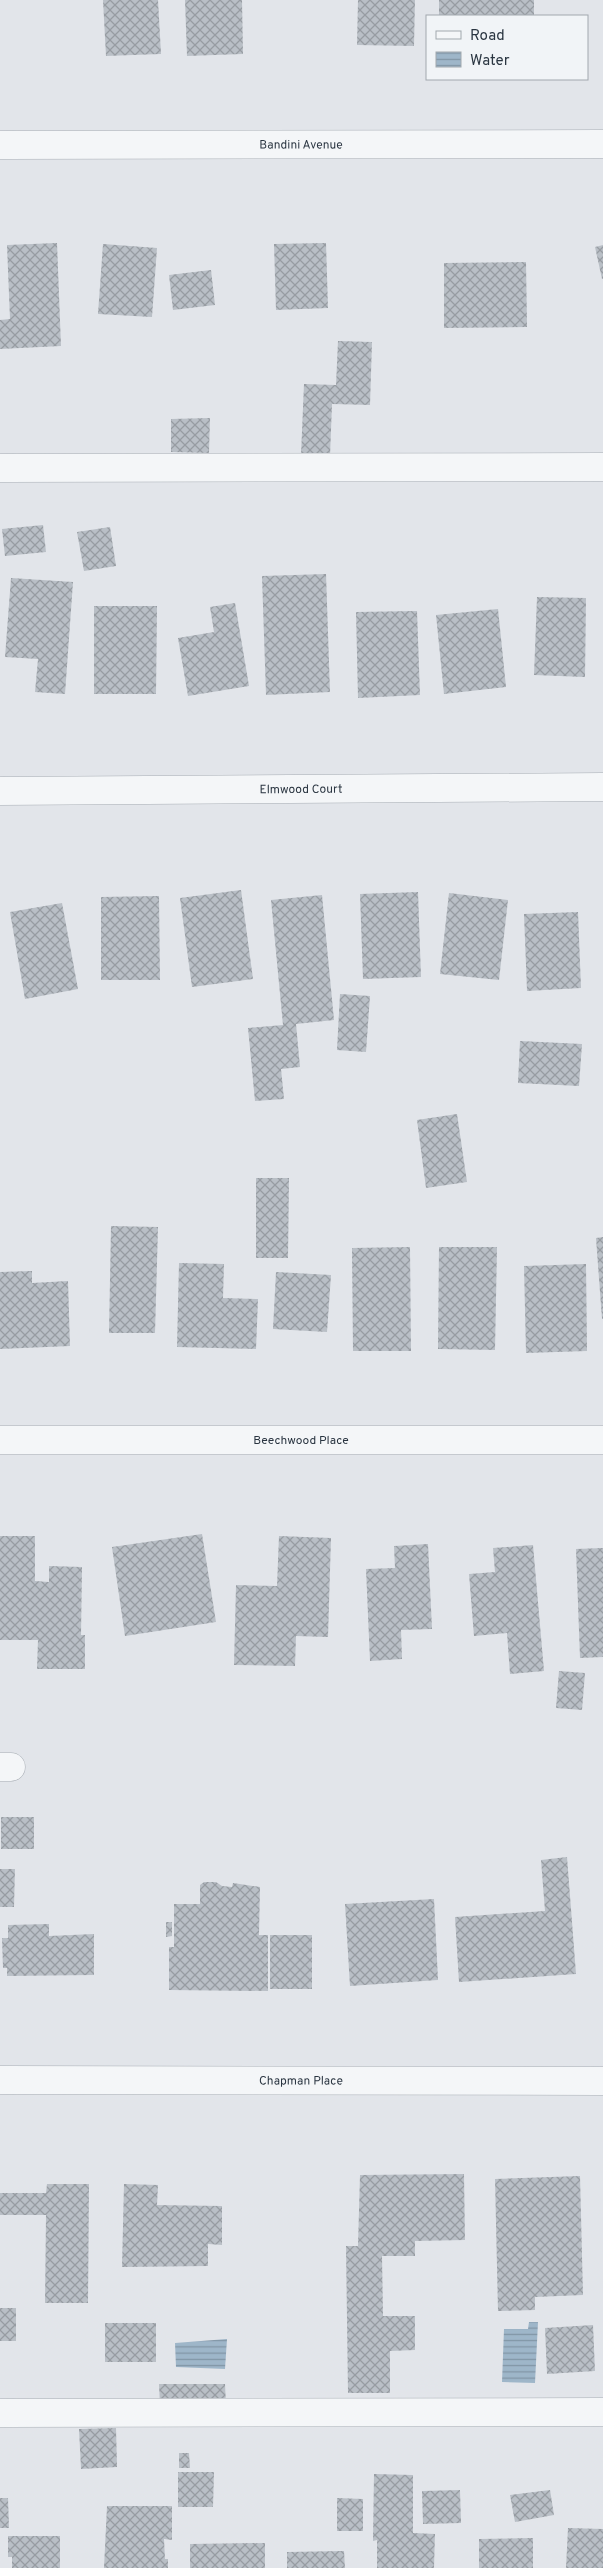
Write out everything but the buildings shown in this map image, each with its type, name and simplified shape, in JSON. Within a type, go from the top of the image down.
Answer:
[{"type":"street","name":"Bandini Avenue","points":[[0,145],[603,144]]},
{"type":"street","points":[[0,468],[603,467]]},
{"type":"street","name":"Elmwood Court","points":[[0,791],[603,787]]},
{"type":"street","name":"Beechwood Place","points":[[0,1440],[603,1440]]},
{"type":"street","name":"Chapman Place","points":[[0,2080],[603,2081]]},
{"type":"street","points":[[0,2413],[603,2412]]},
{"type":"water","points":[[529,2322],[538,2322],[535,2383],[502,2382],[504,2329],[528,2329]]},
{"type":"water","points":[[227,2339],[225,2369],[176,2367],[175,2343]]}]
